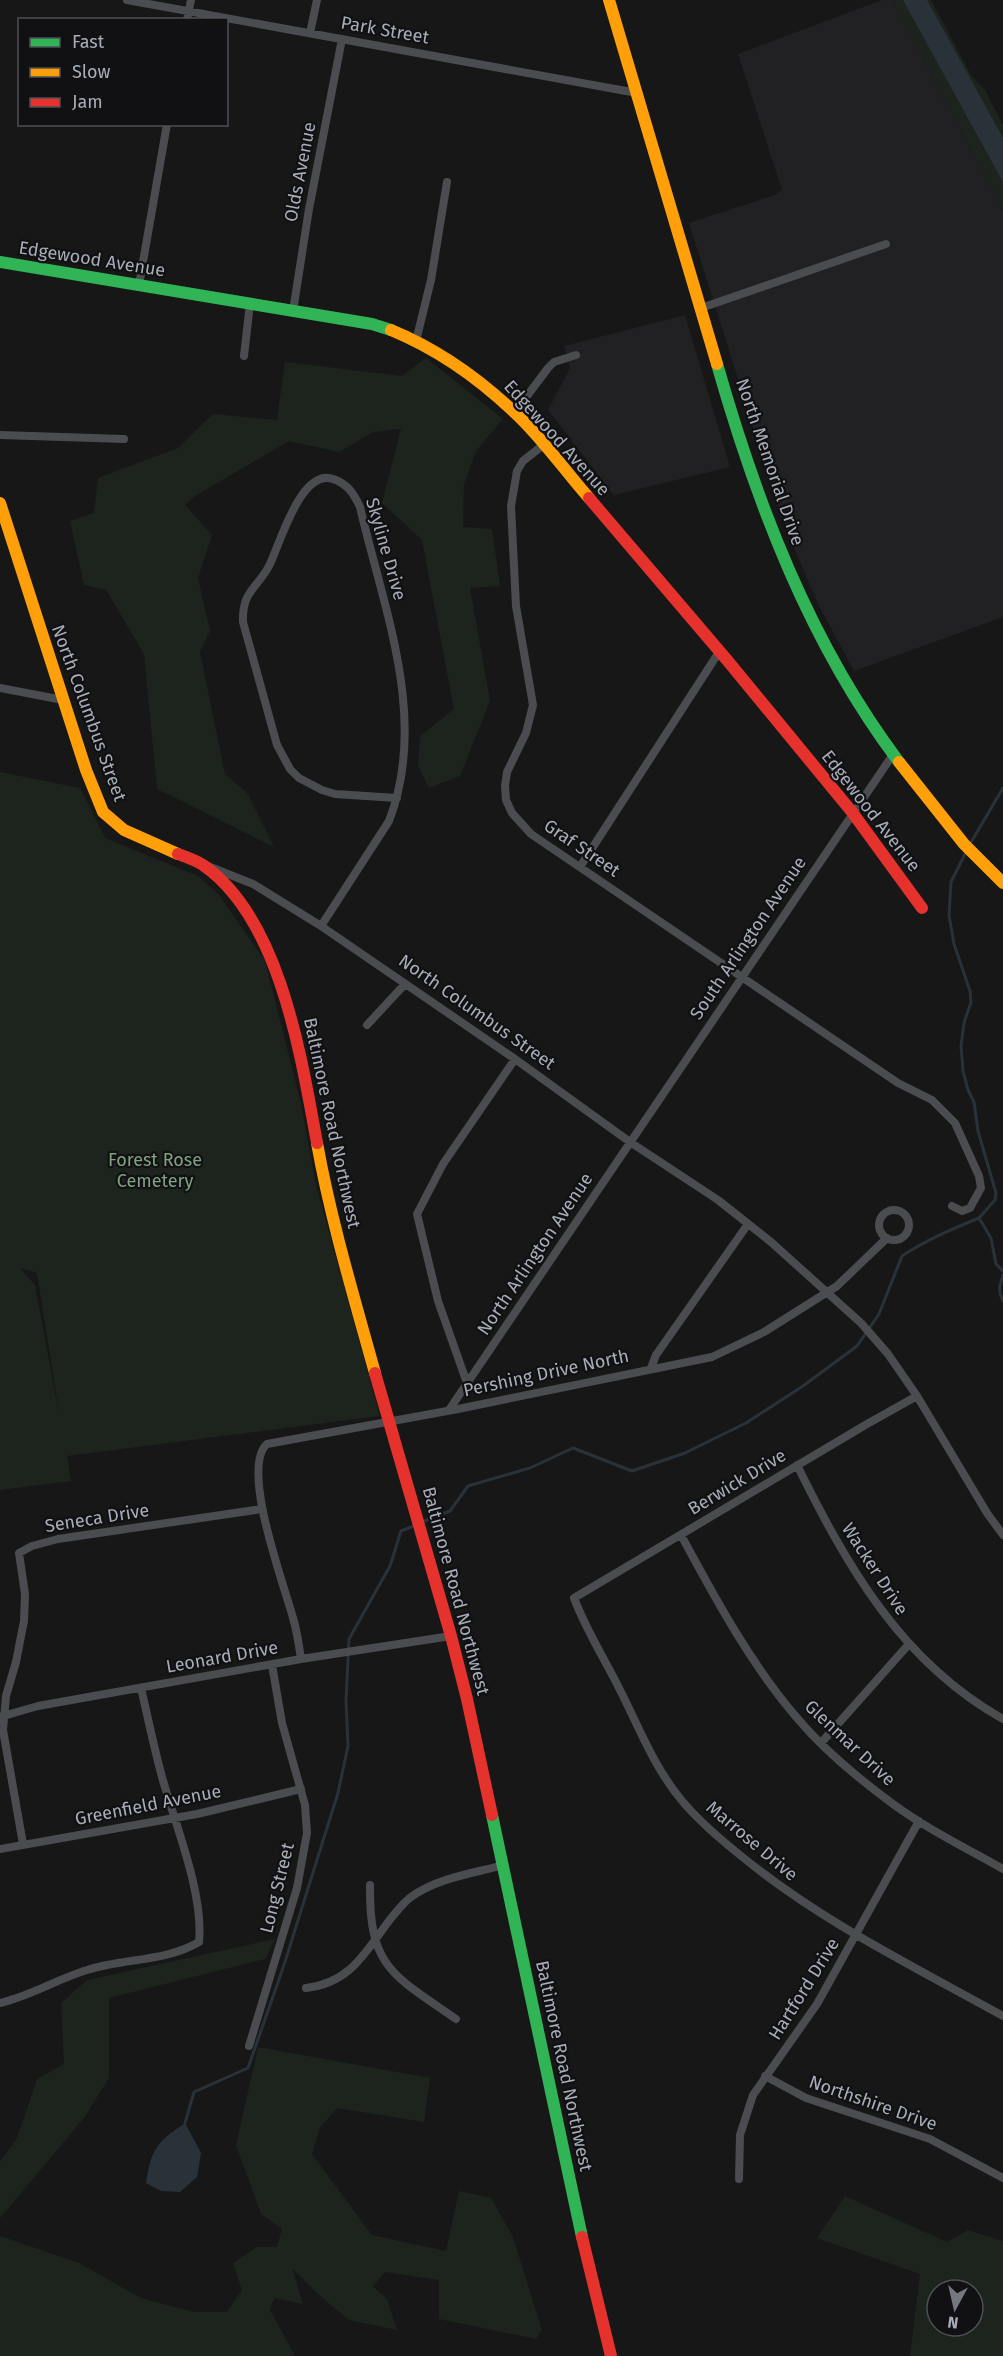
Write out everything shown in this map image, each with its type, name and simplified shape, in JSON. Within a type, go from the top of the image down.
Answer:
[{"type":"main road","name":"North Memorial Drive","points":[[609,0],[739,438],[777,545],[822,638],[874,725],[949,826],[1003,883]]},
{"type":"main road","name":"Edgewood Avenue","points":[[0,262],[372,324],[392,330],[436,351],[471,375],[515,412],[719,652],[852,812],[922,908]]},
{"type":"main road","name":"North Columbus Street","points":[[0,503],[63,700],[103,812],[124,830],[201,864]]},
{"type":"main road","name":"Baltimore Road Northwest","points":[[201,864],[225,885],[252,919],[277,971],[302,1054],[324,1184],[341,1253],[451,1636],[504,1865],[573,2198],[611,2356]]},
{"type":"street","name":"Park Street","points":[[128,0],[208,18]]},
{"type":"street","points":[[188,15],[191,0]]},
{"type":"street","points":[[310,33],[317,0]]},
{"type":"street","name":"Park Street","points":[[228,21],[310,33],[637,93]]},
{"type":"street","name":"Olds Avenue","points":[[293,311],[309,209],[342,39]]},
{"type":"street","points":[[139,285],[167,126]]},
{"type":"street","points":[[416,341],[431,280],[447,182]]},
{"type":"street","points":[[701,308],[858,251],[886,244]]},
{"type":"street","points":[[244,356],[250,303]]},
{"type":"street","points":[[515,412],[548,368],[562,359],[576,355]]},
{"type":"street","points":[[0,435],[124,439]]},
{"type":"street","name":"Graf Street","points":[[542,446],[523,461],[517,471],[511,506],[517,616],[532,705],[526,733],[507,772],[506,800],[512,813],[531,834],[897,1083],[932,1100],[956,1123],[979,1176],[981,1188],[966,1211],[957,1210],[952,1206]]},
{"type":"street","name":"Skyline Drive","points":[[321,926],[389,821],[397,798],[402,766],[403,710],[397,653],[360,507],[355,495],[345,485],[332,479],[319,480],[306,489],[298,500],[269,567],[248,592],[242,610],[243,622],[277,745],[290,769],[299,778],[335,794],[397,798]]},
{"type":"street","points":[[580,867],[719,652]]},
{"type":"street","points":[[0,688],[63,700]]},
{"type":"street","name":"South Arlington Avenue","points":[[630,1142],[894,753]]},
{"type":"street","name":"North Columbus Street","points":[[201,864],[253,884],[321,926],[516,1059],[630,1142],[718,1200],[748,1224],[869,1332],[888,1354],[917,1396],[987,1513],[1003,1535]]},
{"type":"street","points":[[367,1025],[405,984]]},
{"type":"street","points":[[467,1383],[438,1301],[417,1214],[442,1164],[516,1059]]},
{"type":"street","name":"North Arlington Avenue","points":[[449,1410],[630,1142]]},
{"type":"street","points":[[651,1368],[656,1355],[748,1224]]},
{"type":"street","name":"Pershing Drive North","points":[[262,1509],[257,1476],[260,1449],[267,1444],[712,1357],[764,1332],[837,1286],[887,1238]]},
{"type":"street","name":"Berwick Drive","points":[[574,1598],[917,1396]]},
{"type":"street","name":"Wacker Drive","points":[[797,1465],[821,1514],[873,1601],[909,1644],[955,1687],[1003,1719]]},
{"type":"street","points":[[262,1509],[294,1620],[301,1659]]},
{"type":"street","name":"Seneca Drive","points":[[23,1844],[1,1717],[24,1622],[25,1594],[19,1553],[32,1546],[58,1539],[262,1509]]},
{"type":"street","name":"Glenmar Drive","points":[[681,1535],[766,1677],[800,1721],[821,1743],[868,1785],[919,1821],[1003,1869]]},
{"type":"street","name":"Marrose Drive","points":[[574,1598],[664,1778],[702,1822],[768,1878],[820,1915],[1003,2016]]},
{"type":"street","name":"Leonard Drive","points":[[1,1717],[38,1706],[301,1659],[451,1636]]},
{"type":"street","points":[[821,1743],[909,1644]]},
{"type":"street","name":"Long Street","points":[[249,2046],[302,1864],[307,1833],[301,1789],[282,1723],[272,1665]]},
{"type":"street","points":[[0,2003],[46,1988],[85,1970],[127,1960],[171,1954],[200,1942],[200,1926],[193,1886],[141,1688]]},
{"type":"street","name":"Greenfield Avenue","points":[[0,1849],[174,1817],[301,1789]]},
{"type":"street","name":"Hartford Drive","points":[[739,2179],[739,2150],[743,2121],[753,2095],[808,2019],[919,1821]]},
{"type":"street","points":[[306,1988],[327,1984],[340,1977],[362,1959],[411,1897],[436,1884],[504,1865]]},
{"type":"street","points":[[370,1885],[371,1922],[382,1959],[400,1979],[456,2019]]},
{"type":"street","name":"Northshire Drive","points":[[765,2076],[806,2098],[930,2139],[1003,2178]]},
{"type":"shaded area","points":[[882,0],[892,0],[1003,210],[1003,617],[854,671],[819,606],[783,522],[689,223],[775,195],[782,190],[738,54]]},
{"type":"shaded area","points":[[903,0],[927,0],[1003,138],[1003,182]]},
{"type":"shaded area","points":[[685,315],[730,467],[614,495],[548,410],[570,368],[564,346]]},
{"type":"shaded area","points":[[185,2123],[201,2153],[197,2177],[180,2192],[161,2191],[146,2183],[150,2162],[162,2141]]},
{"type":"green space","points":[[892,0],[931,0],[971,75],[985,90],[1003,125],[1003,210]]},
{"type":"green space","points":[[426,358],[503,419],[476,451],[464,484],[463,527],[492,529],[500,586],[470,588],[490,701],[460,776],[429,788],[418,766],[420,736],[454,709],[422,540],[382,503],[401,429],[373,432],[339,452],[289,441],[195,496],[185,505],[212,535],[198,578],[210,631],[200,652],[225,774],[247,793],[274,847],[157,789],[144,654],[106,590],[84,585],[70,521],[94,513],[98,478],[178,448],[213,414],[277,420],[285,362],[402,376]]},
{"type":"green space","name":"Forest Rose Cemetery","points":[[0,772],[80,788],[105,838],[198,876],[219,895],[265,961],[301,1103],[316,1185],[380,1416],[67,1456],[71,1481],[0,1490]],"holes":[[[20,1268],[37,1273],[60,1419],[35,1285]]]},
{"type":"green space","points":[[275,1939],[265,1959],[109,1998],[109,2078],[84,2118],[0,2218],[0,2161],[17,2138],[37,2079],[64,2064],[61,2003],[87,1980]]},
{"type":"green space","points":[[258,2047],[430,2078],[424,2122],[337,2108],[320,2128],[312,2154],[372,2235],[446,2251],[459,2191],[491,2198],[513,2237],[542,2330],[536,2339],[439,2319],[439,2280],[385,2272],[373,2286],[387,2299],[397,2330],[349,2320],[292,2268],[303,2304],[274,2298],[270,2310],[295,2356],[0,2356],[0,2236],[79,2263],[141,2298],[193,2312],[227,2312],[242,2290],[233,2263],[257,2247],[277,2247],[282,2229],[261,2214],[236,2145]]},
{"type":"green space","points":[[845,2196],[947,2242],[968,2230],[1003,2241],[1003,2356],[910,2356],[920,2274],[817,2238]]},
{"type":"waterway","points":[[970,844],[1003,788]]},
{"type":"waterway","points":[[967,850],[951,882],[949,915],[954,944],[970,991],[971,1002],[964,1023],[961,1046],[963,1071],[974,1102],[978,1131],[996,1193],[995,1200],[979,1218],[991,1238],[996,1264],[1003,1271]]},
{"type":"waterway","points":[[422,1522],[450,1511],[468,1486],[530,1468],[573,1448],[632,1471],[685,1453],[746,1423],[803,1386],[857,1346],[879,1314],[902,1256],[930,1240],[979,1218]]},
{"type":"waterway","points":[[1003,1275],[1000,1285],[1003,1301]]},
{"type":"waterway","points":[[185,2123],[194,2092],[248,2068],[284,1965],[338,1793],[348,1746],[346,1701],[349,1639],[390,1566],[401,1531],[416,1525]]},
{"type":"traffic: fast","points":[[0,262],[372,324],[391,330]]},
{"type":"traffic: fast","points":[[717,364],[750,469],[790,571],[839,670],[867,717],[899,762]]},
{"type":"traffic: fast","points":[[492,1815],[582,2237]]},
{"type":"traffic: slow","points":[[609,0],[717,364]]},
{"type":"traffic: slow","points":[[391,330],[424,346],[471,375],[533,431],[589,498]]},
{"type":"traffic: slow","points":[[0,503],[86,770],[103,812],[124,830],[178,854]]},
{"type":"traffic: slow","points":[[899,762],[964,844],[1003,883]]},
{"type":"traffic: slow","points":[[317,1143],[336,1230],[375,1373]]},
{"type":"traffic: jam","points":[[589,498],[852,812],[922,908]]},
{"type":"traffic: jam","points":[[178,854],[203,865],[229,889],[251,919],[269,953],[294,1031],[317,1143]]},
{"type":"traffic: jam","points":[[375,1373],[451,1636],[492,1815]]},
{"type":"traffic: jam","points":[[582,2237],[611,2356]]}]
